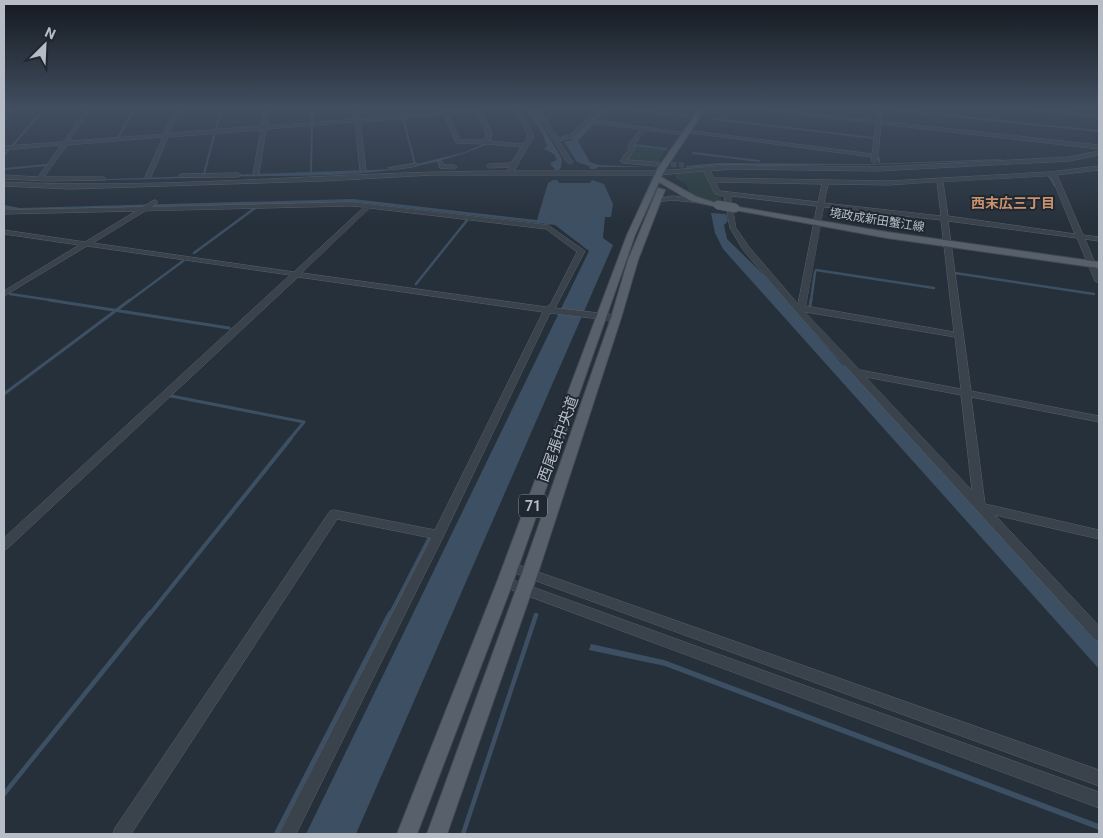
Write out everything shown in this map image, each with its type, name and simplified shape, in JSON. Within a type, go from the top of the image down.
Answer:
[{"type":"main road","name":"西尾張中央道","points":[[407,834],[505,582],[604,316],[632,235],[660,174],[677,147]]},
{"type":"main road","name":"西尾張中央道","points":[[437,834],[530,574],[604,316],[633,260],[657,200],[660,174],[683,147]]},
{"type":"main road","name":"境政成新田蟹江線","points":[[660,174],[701,201],[718,205],[948,244],[1095,264]]},
{"type":"street","points":[[4,148],[17,147]]},
{"type":"street","points":[[40,178],[62,147]]},
{"type":"street","points":[[148,177],[161,147]]},
{"type":"street","points":[[256,174],[261,147]]},
{"type":"street","points":[[360,147],[363,170]]},
{"type":"street","points":[[511,172],[513,165],[524,147]]},
{"type":"street","points":[[561,147],[570,162]]},
{"type":"street","points":[[632,147],[623,162],[660,174]]},
{"type":"street","points":[[773,147],[875,164]]},
{"type":"street","points":[[875,164],[877,147]]},
{"type":"street","points":[[1083,147],[1099,149]]},
{"type":"street","points":[[4,184],[70,187],[432,173],[660,174],[732,167],[1058,157],[1099,149]]},
{"type":"street","points":[[440,162],[441,166],[444,167],[513,165]]},
{"type":"street","points":[[684,165],[716,162],[875,164]]},
{"type":"street","points":[[4,177],[148,177],[256,174],[401,168],[416,165]]},
{"type":"street","points":[[712,180],[889,183],[1052,176],[1099,168]]},
{"type":"street","points":[[706,169],[717,193],[944,218],[1099,239]]},
{"type":"street","points":[[1052,176],[1095,264],[1099,281]]},
{"type":"street","points":[[939,180],[980,507]]},
{"type":"street","points":[[802,310],[825,183]]},
{"type":"street","points":[[727,194],[734,228],[739,239],[857,372],[1099,636]]},
{"type":"street","points":[[657,200],[672,198],[701,201]]},
{"type":"street","points":[[4,294],[155,202]]},
{"type":"street","points":[[4,212],[351,204],[551,228],[581,253],[287,834]]},
{"type":"street","points":[[4,545],[369,206]]},
{"type":"street","points":[[4,232],[604,316]]},
{"type":"street","points":[[802,310],[959,335]]},
{"type":"street","points":[[857,372],[1099,418]]},
{"type":"street","points":[[980,507],[1099,534]]},
{"type":"street","points":[[121,834],[334,514],[438,535]]},
{"type":"street","points":[[510,567],[1099,778]]},
{"type":"street","points":[[505,582],[1099,800]]},
{"type":"green space","points":[[633,147],[666,149],[657,163],[631,162],[626,160]]},
{"type":"green space","points":[[703,171],[710,180],[714,194],[721,195],[721,203],[699,199],[690,193],[686,184],[675,178],[677,174]]},
{"type":"water","points":[[480,147],[458,156],[398,169]]},
{"type":"water","points":[[546,147],[555,147],[562,159],[559,170],[555,170],[550,163],[557,160],[554,154],[544,149]]},
{"type":"water","points":[[567,147],[581,147],[590,162],[599,165],[649,167],[598,167],[590,169],[589,166],[577,162]]},
{"type":"water","points":[[1002,160],[871,165],[720,165],[687,168],[685,166],[719,163],[870,164]]},
{"type":"water","points":[[397,169],[321,175],[57,181],[4,179],[80,180]]},
{"type":"water","points":[[557,180],[559,183],[590,183],[592,180],[604,184],[613,204],[611,217],[605,217],[603,238],[613,245],[356,834],[306,834],[589,251],[555,225],[356,202],[19,210],[4,209],[4,205],[20,208],[353,199],[537,220],[548,183]]},
{"type":"water","points":[[711,213],[726,214],[728,221],[724,225],[727,239],[766,277],[843,365],[850,369],[1099,642],[1099,669],[723,249],[715,233]]},
{"type":"water","points":[[591,644],[664,660],[1099,824],[1099,830],[665,666],[589,650]]},
{"type":"waterway","points":[[204,174],[211,147]]},
{"type":"waterway","points":[[311,171],[312,147]]},
{"type":"waterway","points":[[411,147],[415,164]]},
{"type":"waterway","points":[[651,147],[666,149]]},
{"type":"waterway","points":[[4,156],[10,148]]},
{"type":"waterway","points":[[693,153],[759,161]]},
{"type":"waterway","points":[[4,169],[47,165]]},
{"type":"waterway","points":[[1049,176],[1055,186]]},
{"type":"waterway","points":[[194,253],[255,208]]},
{"type":"waterway","points":[[416,284],[468,219]]},
{"type":"waterway","points":[[129,301],[183,261]]},
{"type":"waterway","points":[[816,270],[934,288]]},
{"type":"waterway","points":[[811,301],[815,272]]},
{"type":"waterway","points":[[955,273],[1094,294]]},
{"type":"waterway","points":[[10,294],[57,301]]},
{"type":"waterway","points":[[49,300],[116,310]]},
{"type":"waterway","points":[[116,310],[130,300]]},
{"type":"waterway","points":[[810,306],[811,300]]},
{"type":"waterway","points":[[4,394],[116,310]]},
{"type":"waterway","points":[[116,310],[229,328]]},
{"type":"waterway","points":[[171,396],[304,422],[290,439]]},
{"type":"waterway","points":[[149,615],[291,438]]},
{"type":"waterway","points":[[390,615],[429,539]]},
{"type":"waterway","points":[[4,794],[150,613]]},
{"type":"waterway","points":[[276,834],[390,613]]},
{"type":"waterway","points":[[463,834],[536,615]]},
{"type":"tunnel","points":[[655,164],[684,165]]},
{"type":"district","name":"西末広三丁目","points":[[1013,203]]}]
